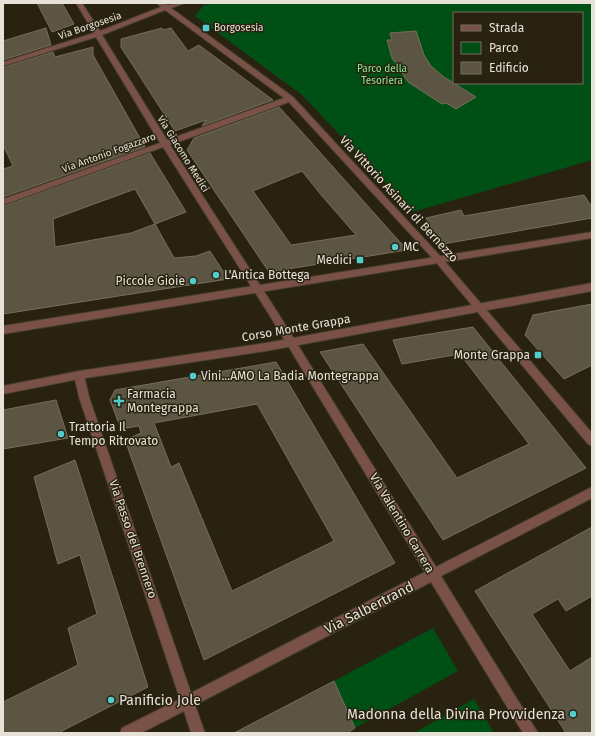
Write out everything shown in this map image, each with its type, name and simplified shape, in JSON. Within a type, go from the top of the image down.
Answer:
[{"type":"street","name":"Via Giacomo Medici","points":[[79,3],[164,143],[273,313]]},
{"type":"street","name":"Via Borgosesia","points":[[3,64],[98,35],[163,5],[182,3]]},
{"type":"street","name":"Via Vittorio Asinari di Bernezzo","points":[[163,5],[290,99],[438,259],[592,441]]},
{"type":"street","name":"Via Antonio Fogazzaro","points":[[3,202],[290,99]]},
{"type":"street","points":[[3,330],[592,235]]},
{"type":"street","name":"Corso Monte Grappa","points":[[3,390],[79,375],[291,342],[592,288]]},
{"type":"street","name":"Via Valentino Carrera","points":[[273,313],[531,733]]},
{"type":"street","name":"Via Passo del Brennero","points":[[79,375],[83,394],[188,702]]},
{"type":"street","name":"Via Salbertrand","points":[[127,733],[592,492]]},
{"type":"street","points":[[188,702],[198,733]]},
{"type":"green space","name":"Parco della Tesoriera","points":[[215,3],[592,3],[592,160],[413,212],[302,95],[195,16],[204,5]]},
{"type":"green space","points":[[433,628],[458,671],[355,728],[334,681]]},
{"type":"green space","points":[[474,699],[494,733],[414,733]]},
{"type":"building","points":[[37,3],[62,3],[74,24],[52,32]]},
{"type":"building","points":[[46,28],[51,45],[3,60],[3,41]]},
{"type":"building","points":[[162,28],[163,30],[171,28],[188,51],[199,45],[273,100],[202,126],[206,120],[175,131],[121,47],[121,39]]},
{"type":"building","points":[[416,31],[424,55],[431,66],[453,84],[476,97],[456,109],[446,103],[442,104],[408,82],[392,58],[387,40],[392,40],[390,33]]},
{"type":"building","points":[[93,47],[93,55],[145,147],[3,197],[3,169],[13,166],[3,145],[3,67],[53,52],[55,57]]},
{"type":"building","points":[[279,107],[407,250],[269,272],[187,150],[194,138]],"holes":[[[302,171],[356,235],[291,245],[253,191]]]},
{"type":"building","points":[[150,153],[186,212],[155,224],[174,258],[196,256],[210,251],[228,279],[3,314],[3,206]],"holes":[[[135,189],[155,224],[131,233],[55,247],[53,219]]]},
{"type":"building","points":[[584,195],[592,207],[592,218],[443,244],[435,235],[426,218],[461,210],[464,216]]},
{"type":"building","points":[[592,304],[592,365],[564,379],[525,335],[533,315]]},
{"type":"building","points":[[473,327],[586,468],[443,540],[320,352],[363,344],[457,478],[529,444],[460,354],[402,364],[393,340]]},
{"type":"building","points":[[276,362],[395,563],[204,660],[125,440],[141,433],[139,426],[121,429],[110,400],[115,390]],"holes":[[[257,404],[334,541],[232,591],[179,463],[171,467],[154,423]]]},
{"type":"building","points":[[56,400],[68,438],[3,449],[3,410]]},
{"type":"building","points":[[75,460],[148,687],[58,733],[3,733],[3,702],[78,665],[68,628],[97,614],[80,555],[58,564],[34,477]]},
{"type":"building","points":[[592,527],[592,596],[566,611],[558,599],[532,614],[570,671],[592,657],[592,733],[566,733],[475,591]]},
{"type":"building","points":[[334,681],[355,728],[347,733],[234,733]]},
{"type":"place","name":"Borgosesia","points":[[206,28]]},
{"type":"place","name":"MC","points":[[395,247]]},
{"type":"place","name":"Medici","points":[[360,260]]},
{"type":"place","name":"L'Antica Bottega","points":[[216,275]]},
{"type":"place","name":"Piccole Gioie","points":[[193,281]]},
{"type":"place","name":"Monte Grappa","points":[[538,355]]},
{"type":"place","name":"Vini...AMO La Badia Montegrappa","points":[[193,376]]},
{"type":"place","name":"Farmacia Montegrappa","points":[[119,401]]},
{"type":"place","name":"Trattoria Il Tempo Ritrovato","points":[[61,434]]},
{"type":"place","name":"Panificio Jole","points":[[111,700]]},
{"type":"place","name":"Madonna della Divina Provvidenza","points":[[573,714]]}]
